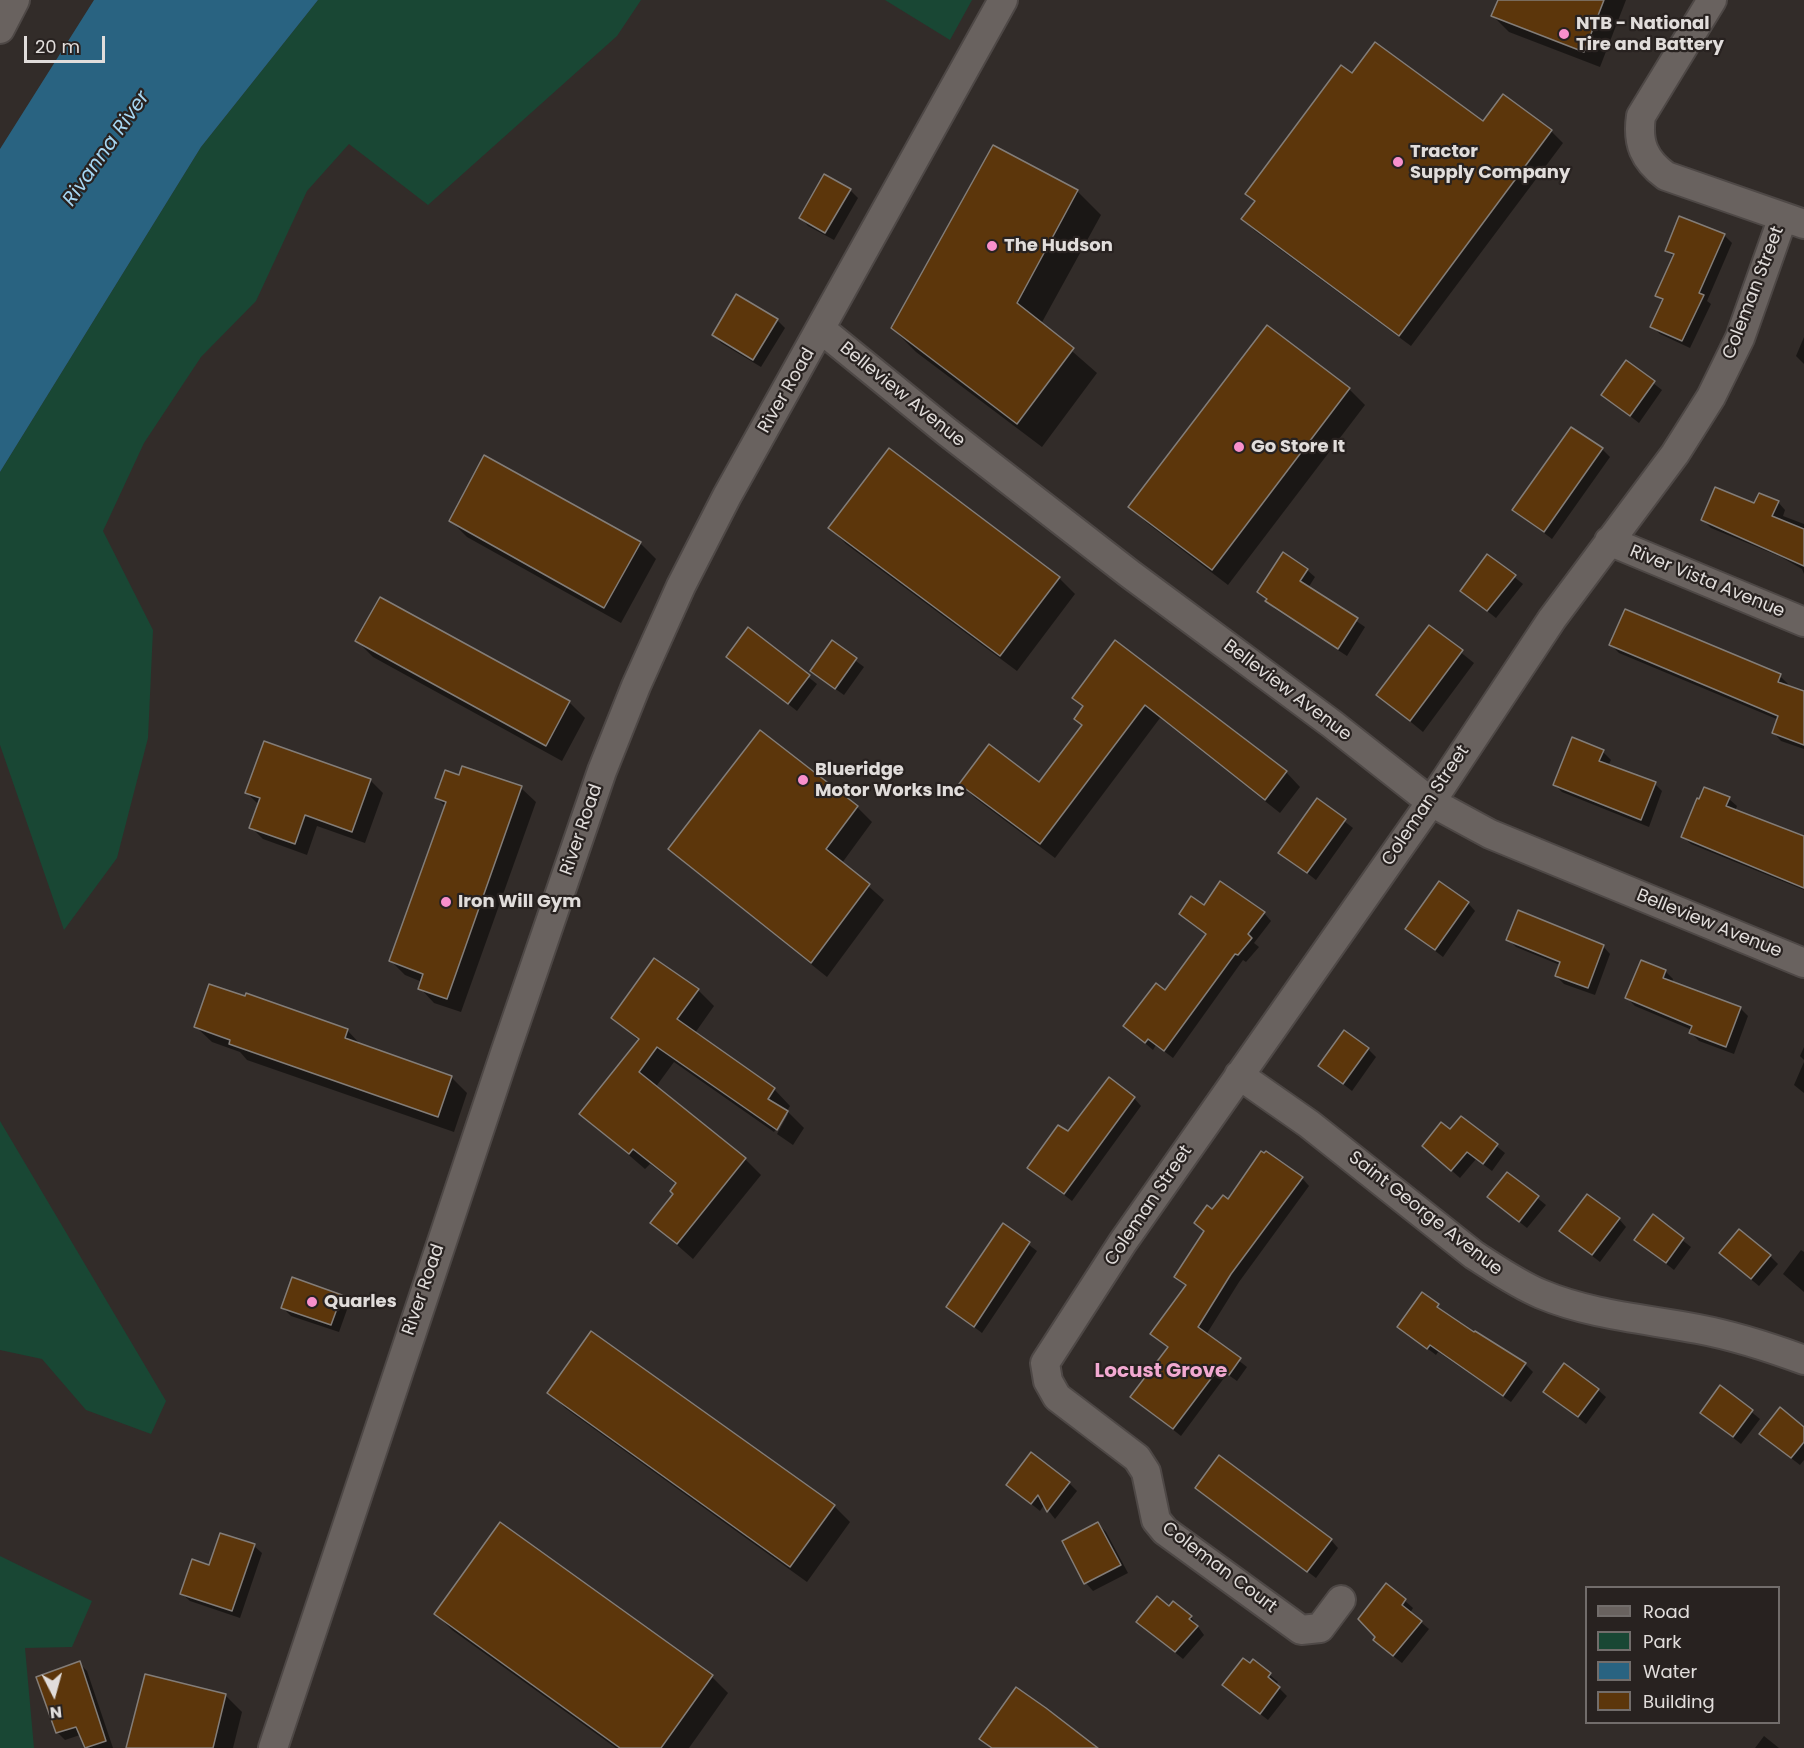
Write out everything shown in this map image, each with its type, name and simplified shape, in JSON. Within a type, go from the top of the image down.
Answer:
[{"type":"street","points":[[0,29],[15,0]]},
{"type":"street","name":"River Road","points":[[273,1748],[426,1282],[602,771],[636,686],[681,586],[727,496],[822,330],[1003,0]]},
{"type":"street","points":[[1712,0],[1641,116],[1639,133],[1642,151],[1652,166],[1666,176],[1793,220]]},
{"type":"street","name":"Coleman Street","points":[[1048,1381],[1045,1363],[1055,1345],[1239,1075],[1431,802],[1552,619],[1675,454],[1711,398],[1793,220]]},
{"type":"street","name":"Belleview Avenue","points":[[822,330],[946,431],[1130,574],[1332,724],[1431,802],[1490,834],[1804,963]]},
{"type":"street","name":"River Vista Avenue","points":[[1609,542],[1804,622]]},
{"type":"street","name":"Saint George Avenue","points":[[1239,1075],[1309,1124],[1474,1255],[1503,1274],[1541,1294],[1583,1308],[1701,1329],[1755,1342],[1804,1360]]},
{"type":"street","name":"Coleman Court","points":[[1048,1381],[1057,1397],[1137,1458],[1146,1472],[1156,1520],[1165,1531],[1301,1630],[1320,1628],[1341,1600]]},
{"type":"green space","points":[[318,0],[641,0],[617,36],[428,205],[349,144],[307,191],[256,301],[201,357],[144,443],[103,531],[153,630],[148,738],[117,858],[64,930],[0,745],[0,472],[201,147]]},
{"type":"green space","points":[[885,0],[972,0],[950,40]]},
{"type":"green space","points":[[0,1121],[166,1401],[151,1434],[86,1410],[42,1359],[0,1350]]},
{"type":"green space","points":[[0,1556],[92,1601],[72,1647],[25,1648],[34,1748],[0,1748]]},
{"type":"water","name":"Rivanna River","points":[[94,0],[318,0],[201,147],[0,472],[0,149]]},
{"type":"building","name":"NTB - National Tire and Battery","points":[[1498,0],[1604,0],[1584,52],[1491,16]]},
{"type":"building","name":"Tractor Supply Company","points":[[1375,42],[1483,121],[1503,94],[1552,130],[1399,336],[1241,219],[1255,201],[1245,194],[1341,65],[1352,73]]},
{"type":"building","name":"The Hudson","points":[[993,145],[1078,190],[1017,303],[1074,348],[1017,424],[891,328]]},
{"type":"building","points":[[824,174],[851,189],[825,233],[799,218]]},
{"type":"building","points":[[1679,216],[1725,234],[1699,293],[1704,295],[1682,341],[1650,327],[1663,299],[1655,296],[1674,254],[1665,251]]},
{"type":"building","points":[[736,294],[778,319],[753,360],[712,335]]},
{"type":"building","name":"Go Store It","points":[[1267,325],[1350,388],[1212,570],[1128,507]]},
{"type":"building","points":[[1626,360],[1655,381],[1630,416],[1601,395]]},
{"type":"building","points":[[1571,427],[1603,448],[1544,532],[1512,510]]},
{"type":"building","points":[[889,448],[1060,577],[1000,656],[828,528]]},
{"type":"building","points":[[484,455],[641,542],[604,608],[449,521]]},
{"type":"building","points":[[1715,487],[1754,503],[1759,493],[1779,501],[1772,516],[1804,529],[1804,566],[1701,520]]},
{"type":"building","points":[[1283,552],[1308,569],[1300,581],[1358,618],[1338,649],[1265,601],[1267,599],[1257,592]]},
{"type":"building","points":[[1487,554],[1516,575],[1487,611],[1460,591]]},
{"type":"building","points":[[380,597],[570,701],[546,746],[355,641]]},
{"type":"building","points":[[1625,609],[1781,674],[1778,682],[1804,691],[1804,745],[1772,733],[1778,716],[1609,645]]},
{"type":"building","points":[[1429,625],[1463,650],[1410,721],[1376,695]]},
{"type":"building","points":[[748,627],[810,675],[788,704],[726,657]]},
{"type":"building","points":[[832,640],[857,658],[835,689],[810,671]]},
{"type":"building","points":[[1115,640],[1287,771],[1265,800],[1145,705],[1040,844],[959,784],[989,744],[1039,782],[1082,725],[1074,719],[1083,706],[1072,698]]},
{"type":"building","points":[[760,730],[858,806],[826,849],[870,884],[811,963],[668,849]]},
{"type":"building","points":[[1572,737],[1604,750],[1599,761],[1656,782],[1641,820],[1553,785]]},
{"type":"building","points":[[264,741],[371,779],[352,832],[305,815],[295,844],[249,828],[260,798],[245,793]]},
{"type":"building","name":"Iron Will Gym","points":[[462,766],[522,786],[447,999],[418,989],[423,974],[389,961],[446,802],[435,798],[445,770],[459,775]]},
{"type":"building","points":[[1704,787],[1730,797],[1726,806],[1804,836],[1804,888],[1681,837]]},
{"type":"building","points":[[1317,798],[1346,819],[1307,873],[1278,853]]},
{"type":"building","points":[[1220,881],[1265,912],[1248,934],[1252,938],[1238,955],[1235,954],[1164,1051],[1148,1039],[1145,1043],[1123,1026],[1156,983],[1165,990],[1206,934],[1179,914],[1191,896],[1204,905]]},
{"type":"building","points":[[1439,881],[1469,902],[1435,950],[1405,929]]},
{"type":"building","points":[[1518,910],[1604,945],[1588,988],[1555,976],[1560,962],[1506,940]]},
{"type":"building","points":[[654,958],[699,989],[677,1019],[775,1088],[768,1099],[788,1111],[777,1130],[657,1047],[639,1072],[746,1158],[677,1244],[650,1223],[673,1194],[670,1191],[676,1183],[633,1149],[629,1154],[579,1114],[639,1039],[611,1018]]},
{"type":"building","points":[[1641,960],[1666,970],[1663,978],[1741,1007],[1726,1047],[1689,1033],[1692,1026],[1625,998]]},
{"type":"building","points":[[209,984],[245,996],[246,993],[348,1029],[345,1038],[452,1076],[438,1117],[229,1044],[230,1040],[194,1027]]},
{"type":"building","points":[[1344,1030],[1369,1048],[1343,1084],[1318,1066]]},
{"type":"building","points":[[1109,1077],[1135,1097],[1064,1194],[1027,1168],[1058,1125],[1068,1131]]},
{"type":"building","points":[[1461,1116],[1498,1144],[1483,1164],[1467,1152],[1451,1171],[1422,1146],[1441,1122],[1450,1129]]},
{"type":"building","points":[[1261,1151],[1264,1153],[1266,1151],[1303,1177],[1231,1274],[1198,1327],[1241,1358],[1229,1375],[1219,1368],[1173,1429],[1130,1397],[1168,1347],[1150,1334],[1186,1285],[1174,1277],[1204,1231],[1194,1223],[1207,1205],[1212,1209],[1223,1195],[1228,1199]]},
{"type":"building","points":[[1507,1172],[1539,1196],[1519,1222],[1487,1197]]},
{"type":"building","points":[[1587,1194],[1620,1218],[1592,1255],[1559,1231]]},
{"type":"building","points":[[1653,1214],[1684,1238],[1666,1263],[1634,1240]]},
{"type":"building","points":[[1003,1223],[1030,1242],[974,1327],[946,1307]]},
{"type":"building","points":[[1739,1229],[1771,1255],[1751,1279],[1719,1253]]},
{"type":"building","name":"Quarles","points":[[292,1277],[342,1295],[331,1325],[281,1308]]},
{"type":"building","points":[[1422,1292],[1439,1304],[1437,1307],[1526,1363],[1503,1396],[1430,1345],[1427,1349],[1397,1327]]},
{"type":"building","points":[[591,1331],[835,1505],[790,1567],[547,1393]]},
{"type":"building","points":[[1564,1363],[1599,1389],[1578,1417],[1543,1392]]},
{"type":"building","points":[[1720,1385],[1753,1410],[1733,1437],[1700,1413]]},
{"type":"building","points":[[1780,1407],[1804,1427],[1804,1442],[1791,1458],[1759,1434]]},
{"type":"building","points":[[1031,1452],[1070,1482],[1047,1512],[1038,1495],[1031,1504],[1006,1485]]},
{"type":"building","points":[[1219,1455],[1332,1539],[1307,1572],[1195,1488]]},
{"type":"building","points":[[500,1522],[713,1675],[661,1748],[620,1748],[434,1614]]},
{"type":"building","points":[[1098,1522],[1121,1565],[1084,1584],[1062,1541]]},
{"type":"building","points":[[220,1533],[255,1544],[232,1611],[180,1594],[192,1559],[209,1565]]},
{"type":"building","points":[[1386,1583],[1406,1599],[1402,1605],[1422,1621],[1393,1656],[1373,1640],[1375,1637],[1358,1619]]},
{"type":"building","points":[[1157,1596],[1169,1606],[1173,1601],[1192,1616],[1189,1619],[1198,1626],[1175,1652],[1136,1622]]},
{"type":"building","points":[[1243,1658],[1250,1663],[1253,1659],[1271,1673],[1268,1677],[1280,1687],[1260,1714],[1222,1685]]},
{"type":"building","points":[[80,1661],[106,1741],[85,1748],[76,1727],[56,1733],[36,1677]]},
{"type":"building","points":[[145,1674],[226,1694],[213,1748],[126,1748]]},
{"type":"building","points":[[1016,1687],[1098,1748],[992,1748],[979,1739]]},
{"type":"place","name":"NTB - National Tire and Battery","points":[[1564,34]]},
{"type":"place","name":"Tractor Supply Company","points":[[1398,162]]},
{"type":"place","name":"The Hudson","points":[[992,246]]},
{"type":"place","name":"Go Store It","points":[[1239,447]]},
{"type":"place","name":"Blueridge Motor Works Inc","points":[[803,780]]},
{"type":"place","name":"Iron Will Gym","points":[[446,902]]},
{"type":"place","name":"Quarles","points":[[312,1302]]},
{"type":"district","name":"Locust Grove","points":[[1161,1372]]}]
